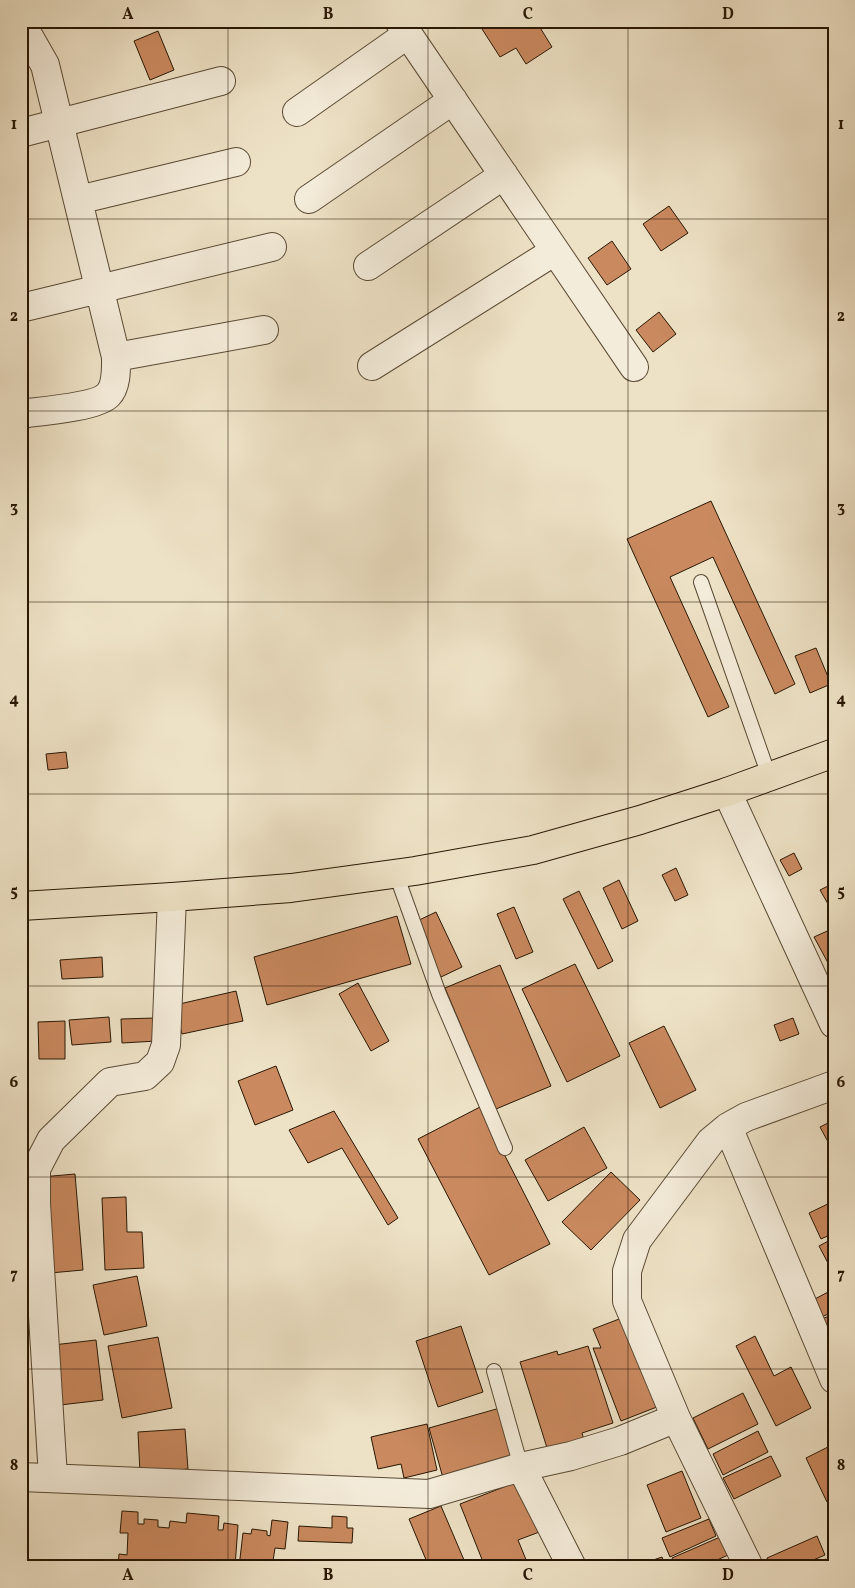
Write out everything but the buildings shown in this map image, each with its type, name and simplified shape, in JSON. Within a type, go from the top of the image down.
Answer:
[{"type":"highway","points":[[21,906],[291,888],[396,874],[533,850],[640,820],[727,792],[834,752]]},
{"type":"street","points":[[21,28],[28,35],[45,65],[116,357],[115,378],[109,394],[97,402],[28,413],[21,411]]},
{"type":"street","points":[[297,112],[404,28],[634,367]]},
{"type":"street","points":[[21,133],[221,81]]},
{"type":"street","points":[[309,199],[453,100]]},
{"type":"street","points":[[78,200],[236,162]]},
{"type":"street","points":[[368,266],[504,175]]},
{"type":"street","points":[[21,308],[272,247]]},
{"type":"street","points":[[372,366],[555,250]]},
{"type":"street","points":[[116,357],[264,330]]},
{"type":"street","points":[[727,792],[834,1024]]},
{"type":"street","points":[[53,1477],[36,1204],[36,1169],[51,1140],[110,1082],[145,1076],[160,1062],[166,1045],[172,897]]},
{"type":"street","points":[[749,1567],[676,1418],[626,1301],[627,1271],[637,1240],[710,1141],[728,1127],[746,1117],[834,1085]]},
{"type":"street","points":[[728,1127],[834,1379]]},
{"type":"street","points":[[21,1477],[429,1494],[521,1468],[572,1456],[620,1441],[676,1418]]},
{"type":"street","points":[[521,1468],[572,1567]]},
{"type":"lane","points":[[701,582],[769,776]]},
{"type":"lane","points":[[396,874],[439,994],[505,1148]]},
{"type":"lane","points":[[494,1371],[521,1468]]}]
